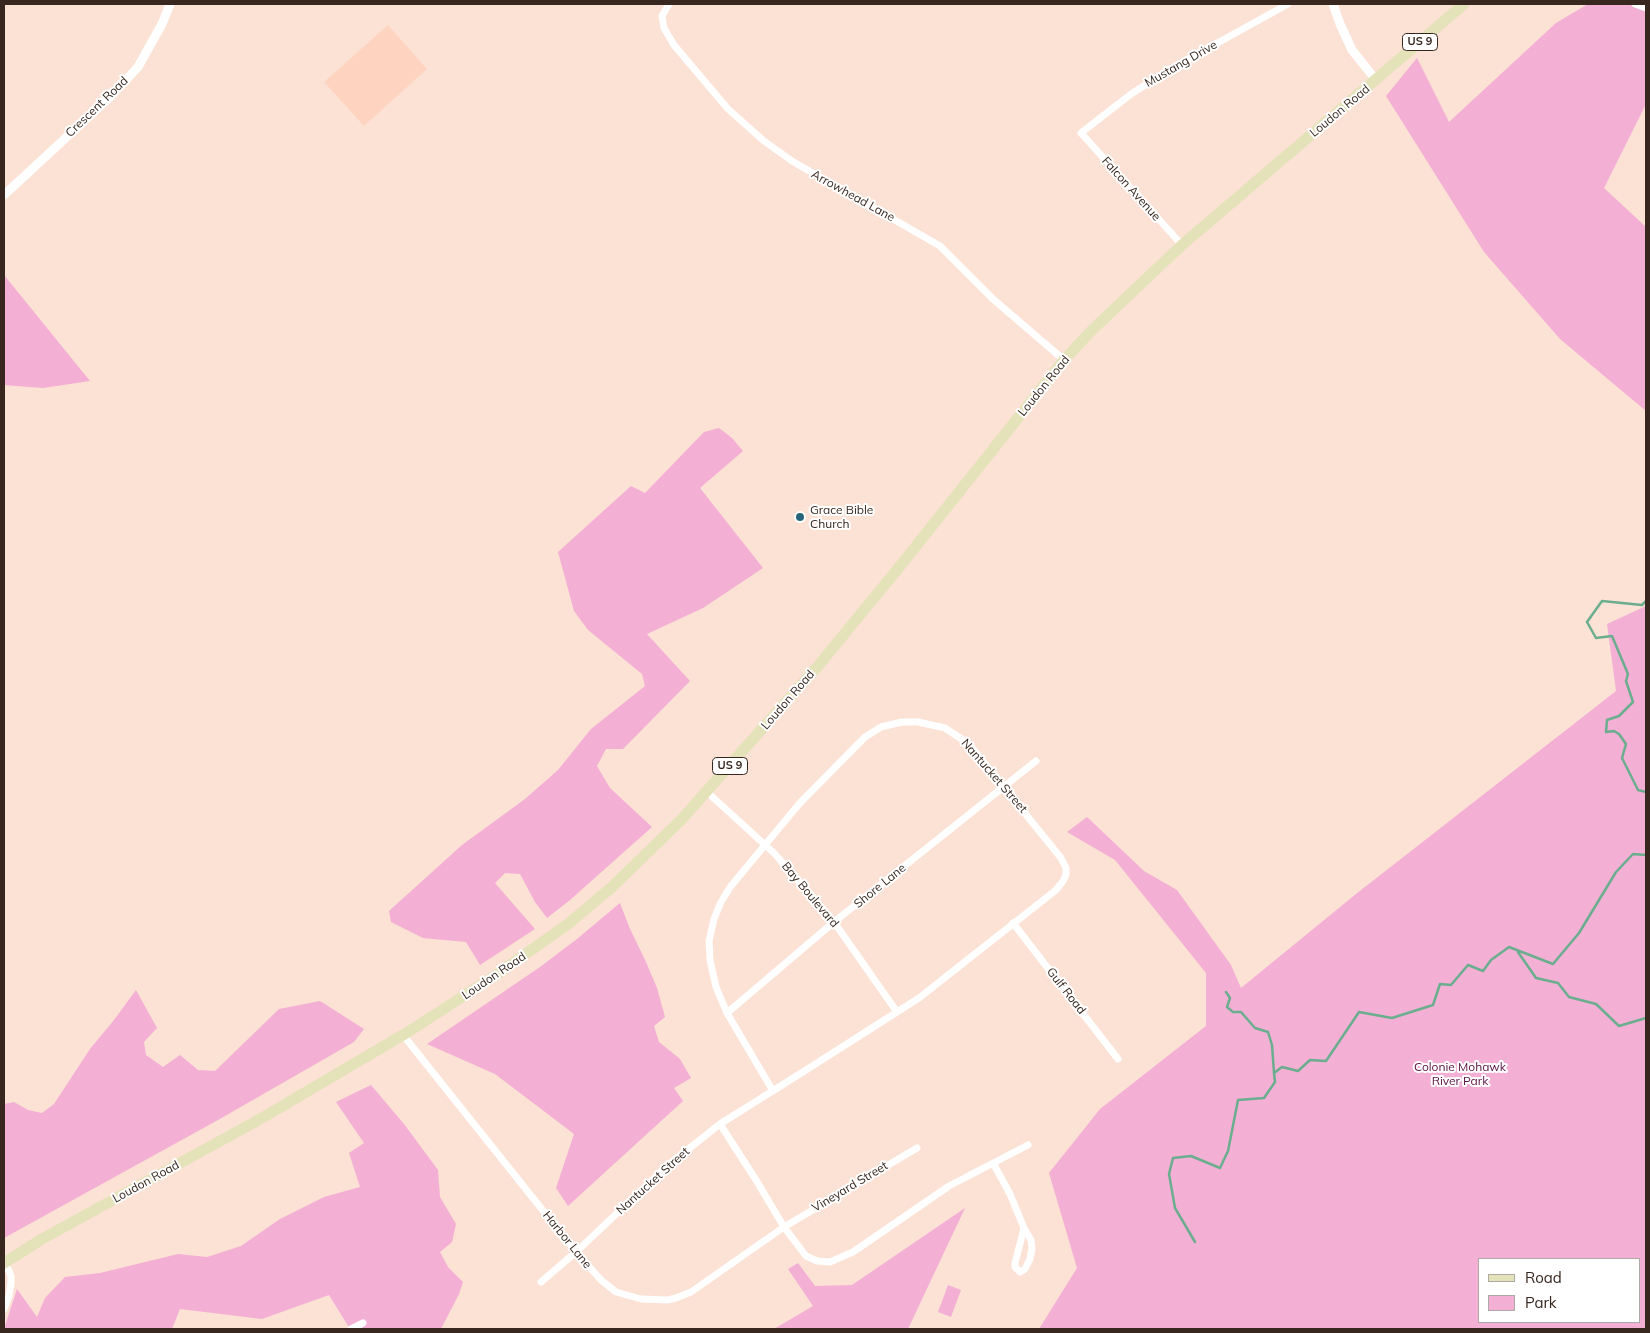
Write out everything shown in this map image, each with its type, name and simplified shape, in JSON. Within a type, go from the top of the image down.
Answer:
[{"type":"main road","name":"Loudon Road","points":[[4,1263],[42,1239],[262,1118],[403,1035],[491,979],[568,924],[612,887],[707,792],[824,658],[908,557],[1064,360],[1091,331],[1182,245],[1464,4]]},
{"type":"street","name":"Crescent Road","points":[[4,194],[110,97],[138,67],[155,39],[170,4]]},
{"type":"street","name":"Arrowhead Lane","points":[[669,4],[662,16],[664,28],[674,45],[728,109],[764,141],[792,161],[931,239],[993,299],[1064,360]]},
{"type":"street","name":"Mustang Drive","points":[[1081,133],[1131,94],[1174,67],[1288,4]]},
{"type":"street","points":[[1333,4],[1352,50],[1376,80]]},
{"type":"street","points":[[1635,4],[1646,8]]},
{"type":"street","name":"Falcon Avenue","points":[[1081,133],[1182,245]]},
{"type":"street","name":"Nantucket Street","points":[[541,1282],[576,1252],[667,1166],[720,1124],[773,1091],[898,1012],[940,982],[1056,890],[1066,875],[1066,868],[1061,858],[969,744],[945,728],[918,722],[890,724],[880,727],[855,746],[798,804],[721,902],[714,919],[709,941],[710,960],[716,987],[727,1013],[773,1091]]},
{"type":"street","name":"Shore Lane","points":[[727,1013],[834,922],[1036,761]]},
{"type":"street","name":"Bay Boulevard","points":[[707,792],[775,854],[834,922],[898,1012]]},
{"type":"street","name":"Gulf Road","points":[[1013,923],[1118,1059]]},
{"type":"street","name":"Harbor Lane","points":[[403,1035],[576,1252],[601,1280],[616,1292],[641,1300],[676,1298],[691,1292],[784,1227]]},
{"type":"street","points":[[720,1124],[784,1227],[806,1256],[817,1261],[830,1262],[853,1252],[950,1186],[1028,1145]]},
{"type":"street","name":"Vineyard Street","points":[[784,1227],[917,1148]]},
{"type":"street","points":[[993,1163],[1010,1194],[1031,1240],[1030,1259],[1025,1269],[1020,1272],[1015,1268],[1015,1263],[1024,1228]]},
{"type":"street","points":[[4,1263],[11,1276],[9,1296],[4,1309]]},
{"type":"street","points":[[351,1329],[363,1322]]},
{"type":"shaded area","points":[[388,25],[427,69],[364,126],[324,82]]},
{"type":"green space","points":[[1588,4],[1646,4],[1646,104],[1604,188],[1646,227],[1646,411],[1560,339],[1484,252],[1386,96],[1417,58],[1449,122],[1556,23]]},
{"type":"green space","points":[[4,275],[90,381],[43,388],[4,385]]},
{"type":"green space","points":[[719,428],[732,438],[743,451],[700,488],[763,568],[703,608],[647,634],[690,681],[623,749],[606,749],[597,766],[610,788],[652,827],[547,918],[535,902],[520,874],[505,873],[495,883],[535,929],[480,965],[466,942],[423,938],[391,922],[389,911],[462,845],[525,799],[558,770],[591,729],[645,686],[642,674],[588,630],[574,611],[558,552],[631,486],[645,493],[704,432]]},
{"type":"green space","name":"Colonie Mohawk River Park","points":[[1646,606],[1646,1329],[1039,1329],[1077,1268],[1049,1173],[1100,1109],[1206,1026],[1206,973],[1115,860],[1067,832],[1087,817],[1144,871],[1177,890],[1231,965],[1241,988],[1356,894],[1616,691],[1607,624]]},
{"type":"green space","points":[[620,903],[657,988],[665,1017],[654,1026],[659,1042],[680,1059],[691,1078],[674,1088],[683,1101],[568,1206],[556,1188],[574,1134],[495,1074],[427,1044],[540,967]]},
{"type":"green space","points":[[136,990],[157,1028],[144,1042],[146,1055],[163,1067],[180,1055],[198,1070],[215,1071],[279,1009],[320,1001],[364,1029],[354,1042],[218,1120],[4,1238],[4,1104],[14,1102],[28,1110],[42,1113],[54,1104],[90,1049]]},
{"type":"green space","points":[[371,1085],[404,1124],[438,1170],[440,1197],[456,1224],[452,1242],[440,1252],[448,1267],[463,1282],[441,1329],[350,1329],[329,1295],[262,1319],[180,1309],[172,1329],[4,1329],[17,1289],[37,1317],[45,1298],[65,1277],[100,1273],[178,1254],[207,1257],[241,1246],[280,1219],[324,1197],[360,1187],[349,1153],[364,1143],[336,1102]]},
{"type":"green space","points":[[965,1208],[908,1329],[774,1329],[813,1306],[788,1269],[798,1263],[815,1286],[852,1285]]},
{"type":"green space","points":[[948,1285],[961,1290],[951,1317],[938,1312]]},
{"type":"waterway","points":[[1646,601],[1642,605],[1602,601],[1587,622],[1596,638],[1612,636],[1628,674],[1626,681],[1633,702],[1619,716],[1607,720],[1606,732],[1614,731],[1619,734],[1626,744],[1622,758],[1638,790],[1646,792]]},
{"type":"waterway","points":[[1195,1242],[1175,1208],[1169,1174],[1173,1158],[1191,1156],[1220,1168],[1228,1151],[1238,1100],[1264,1098],[1275,1082],[1274,1073],[1282,1067],[1298,1071],[1310,1060],[1326,1061],[1359,1012],[1392,1018],[1433,1005],[1440,984],[1451,985],[1468,965],[1483,971],[1491,960],[1509,947],[1553,964],[1579,933],[1616,872],[1633,854],[1646,855]]},
{"type":"waterway","points":[[1518,952],[1536,978],[1558,983],[1569,997],[1596,1004],[1619,1026],[1646,1018]]},
{"type":"waterway","points":[[1226,992],[1230,998],[1227,1007],[1233,1012],[1241,1012],[1255,1028],[1268,1032],[1272,1045],[1274,1073]]},
{"type":"place","name":"Grace Bible Church","points":[[800,517]]}]
